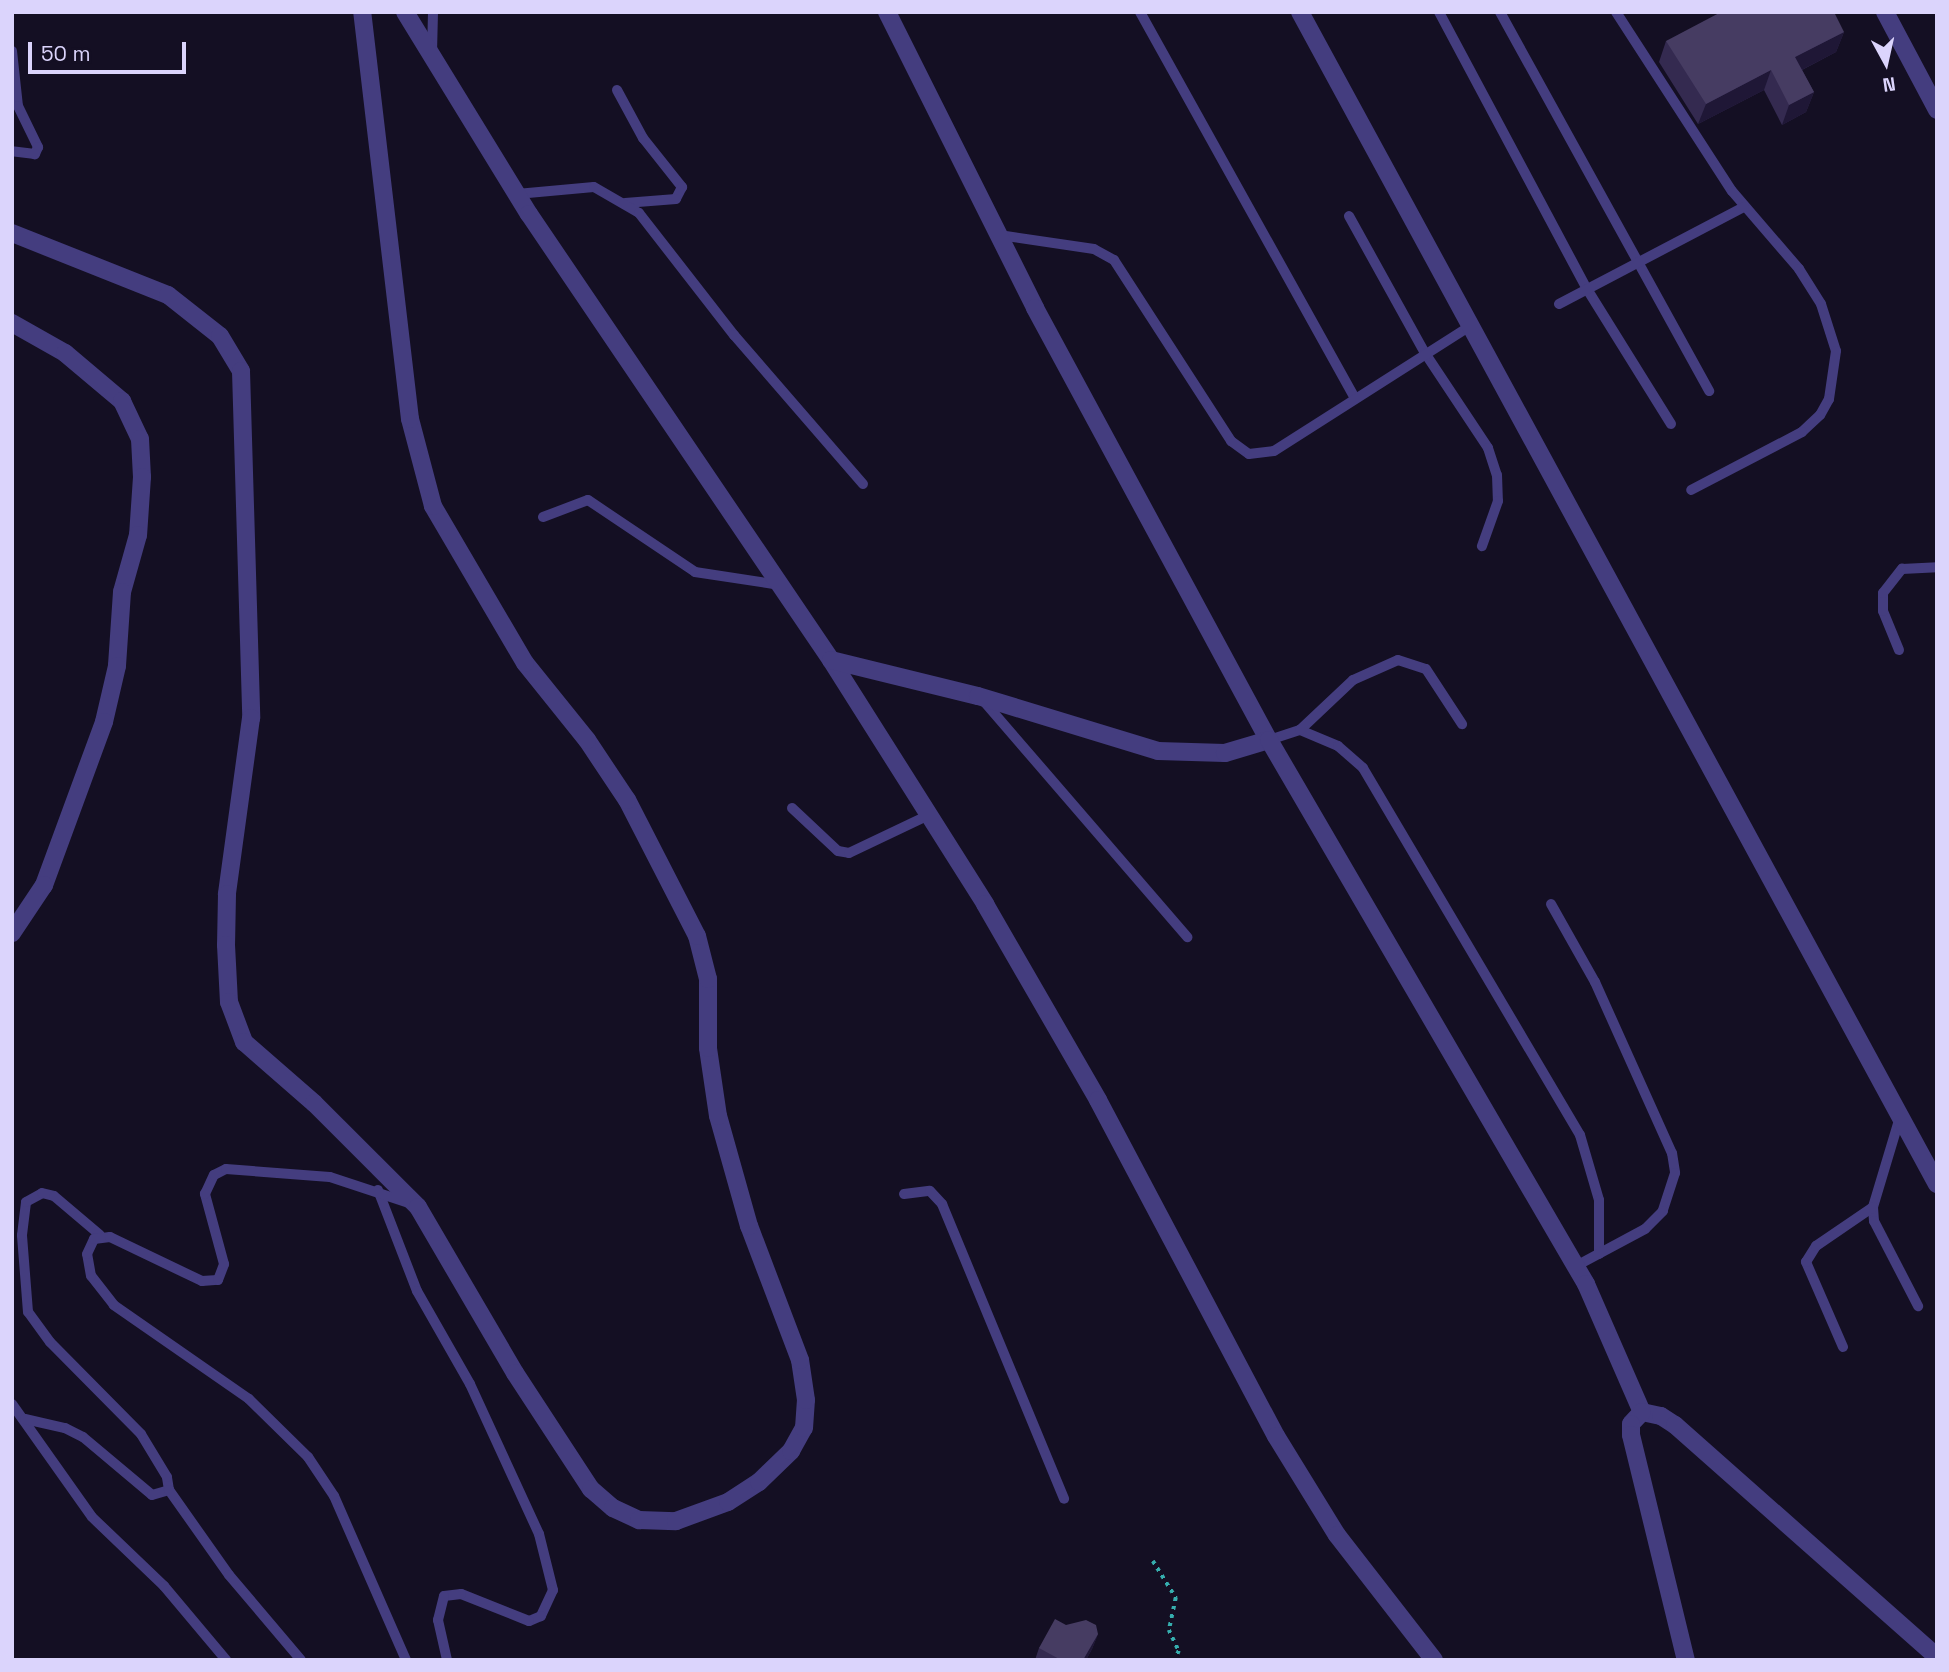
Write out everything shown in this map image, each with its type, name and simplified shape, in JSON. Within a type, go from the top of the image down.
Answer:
[{"type":"street","points":[[12,233],[169,295],[199,316],[235,357],[244,387],[252,685],[248,749],[227,894],[229,1002],[244,1042],[314,1103],[418,1207],[515,1373],[591,1489],[613,1508],[639,1521],[676,1521],[728,1502],[759,1482],[790,1451],[804,1428],[800,1360],[749,1226],[718,1116],[708,1048],[708,979],[697,936],[627,800],[587,740],[525,663],[460,557],[433,506],[419,464],[362,12]]},
{"type":"street","points":[[405,12],[517,194],[831,660],[929,815],[1098,1100],[1276,1436],[1337,1535],[1434,1660]]},
{"type":"street","points":[[887,12],[999,236],[1269,740],[1576,1266],[1642,1412]]},
{"type":"street","points":[[1300,12],[1937,1184]]},
{"type":"street","points":[[1885,12],[1937,110]]},
{"type":"street","points":[[12,323],[74,360],[122,401],[140,439],[142,477],[138,535],[122,592],[117,666],[104,722],[44,885],[12,933]]},
{"type":"street","points":[[831,660],[978,696],[1158,751],[1225,752],[1269,740]]},
{"type":"street","points":[[1642,1412],[1661,1416],[1675,1425],[1937,1657]]},
{"type":"street","points":[[1642,1412],[1631,1424],[1631,1435],[1686,1660]]},
{"type":"lane","points":[[432,12],[432,56]]},
{"type":"lane","points":[[1140,12],[1354,397]]},
{"type":"lane","points":[[1439,12],[1587,289],[1671,424]]},
{"type":"lane","points":[[1500,12],[1709,391]]},
{"type":"lane","points":[[1616,12],[1744,207],[1782,245],[1821,304],[1836,351],[1834,374],[1820,415],[1802,432],[1691,490]]},
{"type":"lane","points":[[12,51],[18,106],[38,147],[34,154],[12,151]]},
{"type":"lane","points":[[617,90],[643,138],[682,187],[676,199],[625,203]]},
{"type":"lane","points":[[517,194],[575,186],[594,187],[639,213],[734,335],[863,484]]},
{"type":"lane","points":[[1559,304],[1744,207]]},
{"type":"lane","points":[[1349,216],[1425,353],[1488,448],[1497,475],[1498,501],[1482,546]]},
{"type":"lane","points":[[999,236],[1094,249],[1114,260],[1231,440],[1249,454],[1274,451],[1354,397],[1469,327]]},
{"type":"lane","points":[[543,517],[588,500],[695,572],[780,585]]},
{"type":"lane","points":[[1899,650],[1882,611],[1883,593],[1902,569],[1937,567]]},
{"type":"lane","points":[[1269,740],[1300,730],[1353,680],[1398,660],[1426,668],[1462,724]]},
{"type":"lane","points":[[978,696],[1188,937]]},
{"type":"lane","points":[[1300,730],[1338,747],[1363,768],[1580,1135],[1599,1200],[1599,1254]]},
{"type":"lane","points":[[792,808],[838,851],[849,853],[929,815]]},
{"type":"lane","points":[[1552,904],[1595,982],[1672,1153],[1675,1173],[1662,1211],[1645,1229],[1576,1266]]},
{"type":"lane","points":[[1900,1117],[1873,1207],[1881,1240],[1918,1306]]},
{"type":"lane","points":[[301,1660],[229,1575],[169,1490],[167,1477],[141,1434],[50,1342],[28,1312],[22,1235],[26,1202],[42,1193],[54,1196],[100,1236],[118,1239],[212,1283],[224,1270],[205,1194],[219,1171],[258,1168],[330,1177],[378,1190],[418,1207]]},
{"type":"lane","points":[[378,1190],[417,1291],[470,1384],[539,1534],[553,1590],[541,1616],[529,1621],[461,1594],[444,1597],[438,1620],[447,1660]]},
{"type":"lane","points":[[904,1194],[930,1191],[942,1204],[1064,1499]]},
{"type":"lane","points":[[1843,1347],[1806,1262],[1816,1246],[1873,1207]]},
{"type":"lane","points":[[100,1236],[87,1254],[91,1276],[106,1297],[138,1325],[249,1399],[321,1475],[406,1660]]},
{"type":"lane","points":[[12,1404],[92,1517],[164,1586],[226,1660]]},
{"type":"lane","points":[[25,1419],[65,1428],[83,1437],[152,1494],[169,1490]]},
{"type":"path","points":[[1153,1561],[1177,1598],[1169,1630],[1179,1651],[1175,1660]]},
{"type":"building","points":[[1721,12],[1834,12],[1844,32],[1795,57],[1814,92],[1789,105],[1771,70],[1706,104],[1666,41]]},
{"type":"building","points":[[1055,1619],[1066,1625],[1086,1620],[1096,1625],[1098,1634],[1083,1660],[1061,1660],[1039,1648]]}]
